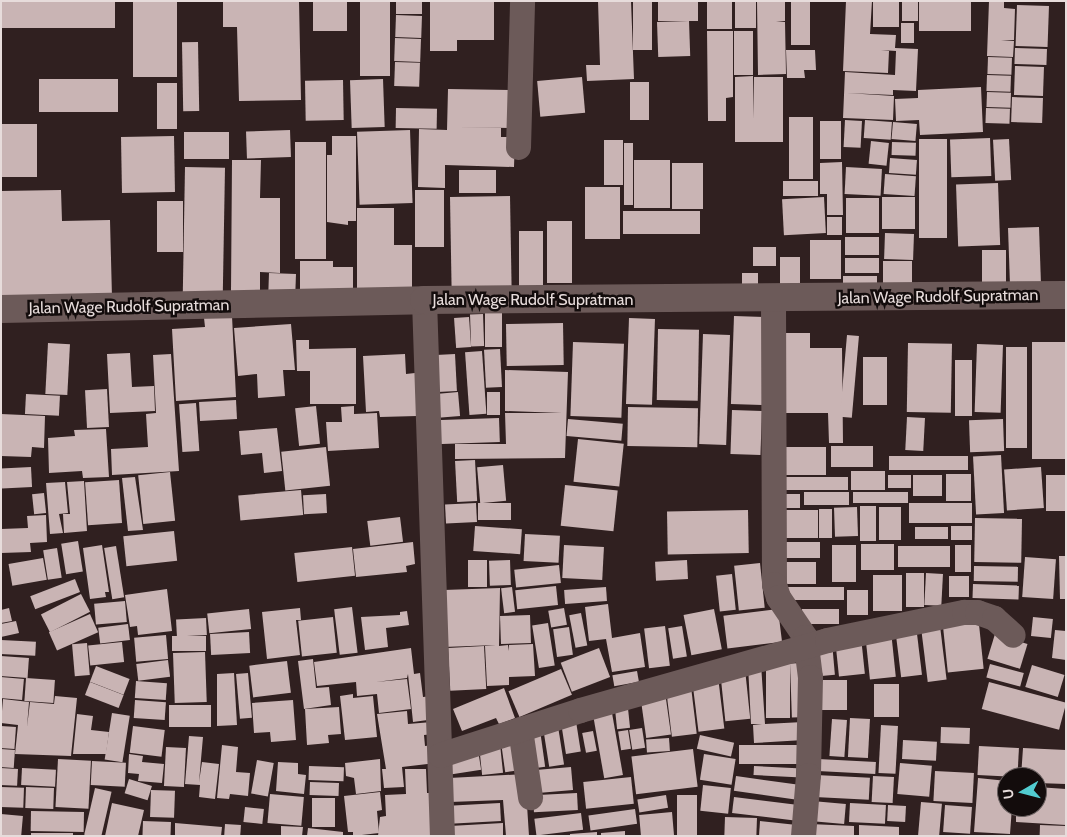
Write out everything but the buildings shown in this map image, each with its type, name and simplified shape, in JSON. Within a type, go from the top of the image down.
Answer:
[{"type":"street","points":[[518,147],[522,1]]},
{"type":"street","name":"Jalan Wage Rudolf Supratman","points":[[1,309],[424,300],[773,300],[1066,296]]},
{"type":"street","points":[[424,300],[442,836]]},
{"type":"street","points":[[773,300],[774,584],[778,597],[804,636],[810,706],[803,836]]},
{"type":"street","points":[[440,744],[520,730],[804,636],[964,612],[994,618],[1013,635]]},
{"type":"street","points":[[520,730],[530,797]]}]
